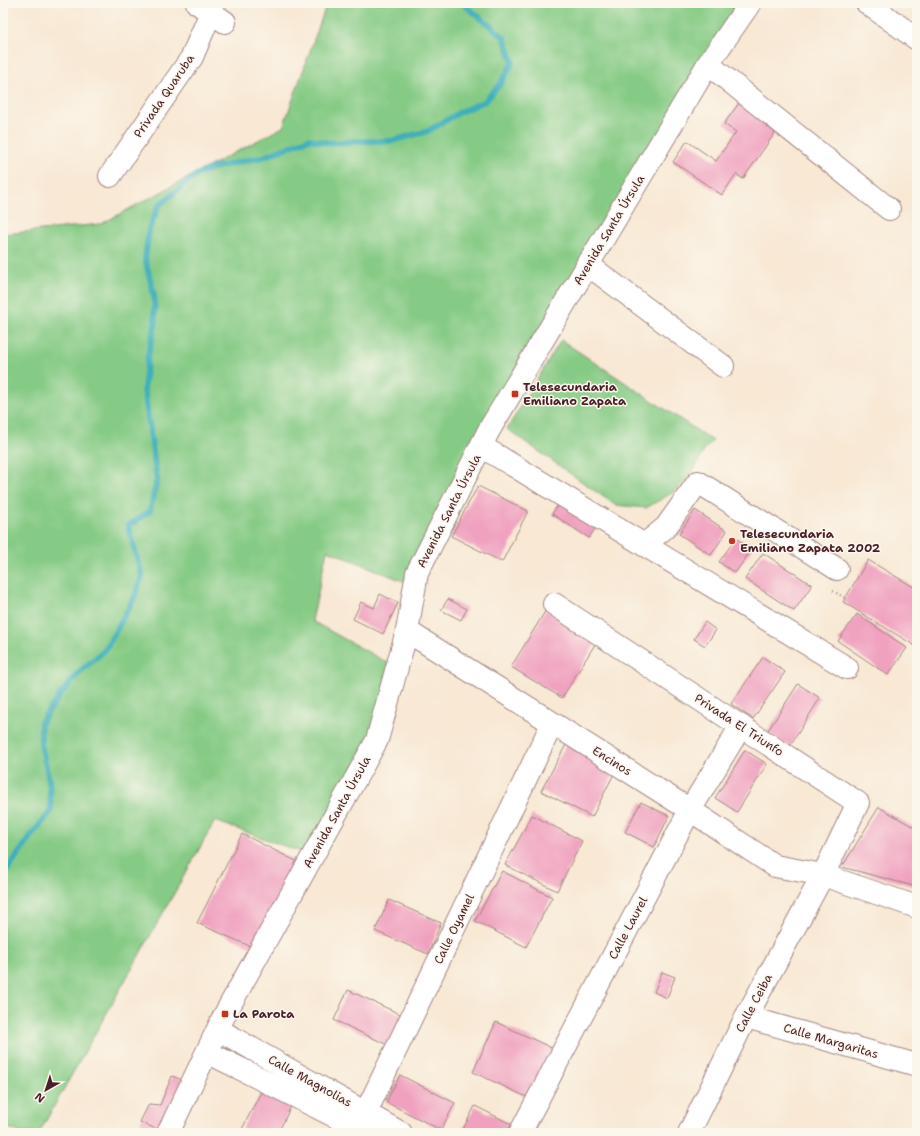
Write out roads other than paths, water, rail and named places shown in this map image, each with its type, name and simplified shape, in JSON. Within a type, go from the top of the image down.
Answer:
[{"type":"street","name":"Avenida Santa Úrsula","points":[[168,1133],[226,1014],[377,740],[407,631],[417,573],[489,430],[708,64],[750,3]]},
{"type":"street","points":[[867,3],[917,39]]},
{"type":"street","name":"Privada Quaruba","points":[[110,176],[192,57],[211,13]]},
{"type":"street","points":[[708,64],[889,209]]},
{"type":"street","points":[[588,264],[723,366]]},
{"type":"street","points":[[481,447],[847,668]]},
{"type":"street","points":[[644,545],[666,527],[698,482],[837,569]]},
{"type":"street","name":"Privada El Triunfo","points":[[554,604],[858,803],[824,875]]},
{"type":"street","name":"Encinos","points":[[407,631],[690,810],[775,866],[824,875],[917,907]]},
{"type":"street","name":"Calle Oyamel","points":[[362,1127],[552,724]]},
{"type":"street","name":"Calle Laurel","points":[[520,1133],[690,810],[741,726]]},
{"type":"street","name":"Calle Ceiba","points":[[689,1133],[746,1017],[824,875]]},
{"type":"street","name":"Calle Margaritas","points":[[746,1017],[917,1065]]},
{"type":"street","name":"Calle Magnolias","points":[[219,1030],[362,1127]]},
{"type":"street","name":"Calle Magnolias","points":[[208,1052],[362,1127],[401,1133]]},
{"type":"waterway","points":[[3,876],[30,837],[51,811],[49,780],[41,744],[41,722],[78,673],[105,650],[133,600],[142,576],[128,526],[150,511],[157,480],[144,389],[148,355],[155,326],[154,295],[145,259],[149,229],[159,205],[196,175],[212,168],[263,157],[309,139],[329,143],[391,141],[428,131],[460,112],[485,101],[501,83],[513,62],[504,37],[462,3]]},
{"type":"place","name":"Telesecundaria Emiliano Zapata","points":[[515,394]]},
{"type":"place","name":"Telesecundaria Emiliano Zapata 2002","points":[[732,541]]},
{"type":"place","name":"La Parota","points":[[225,1014]]}]
